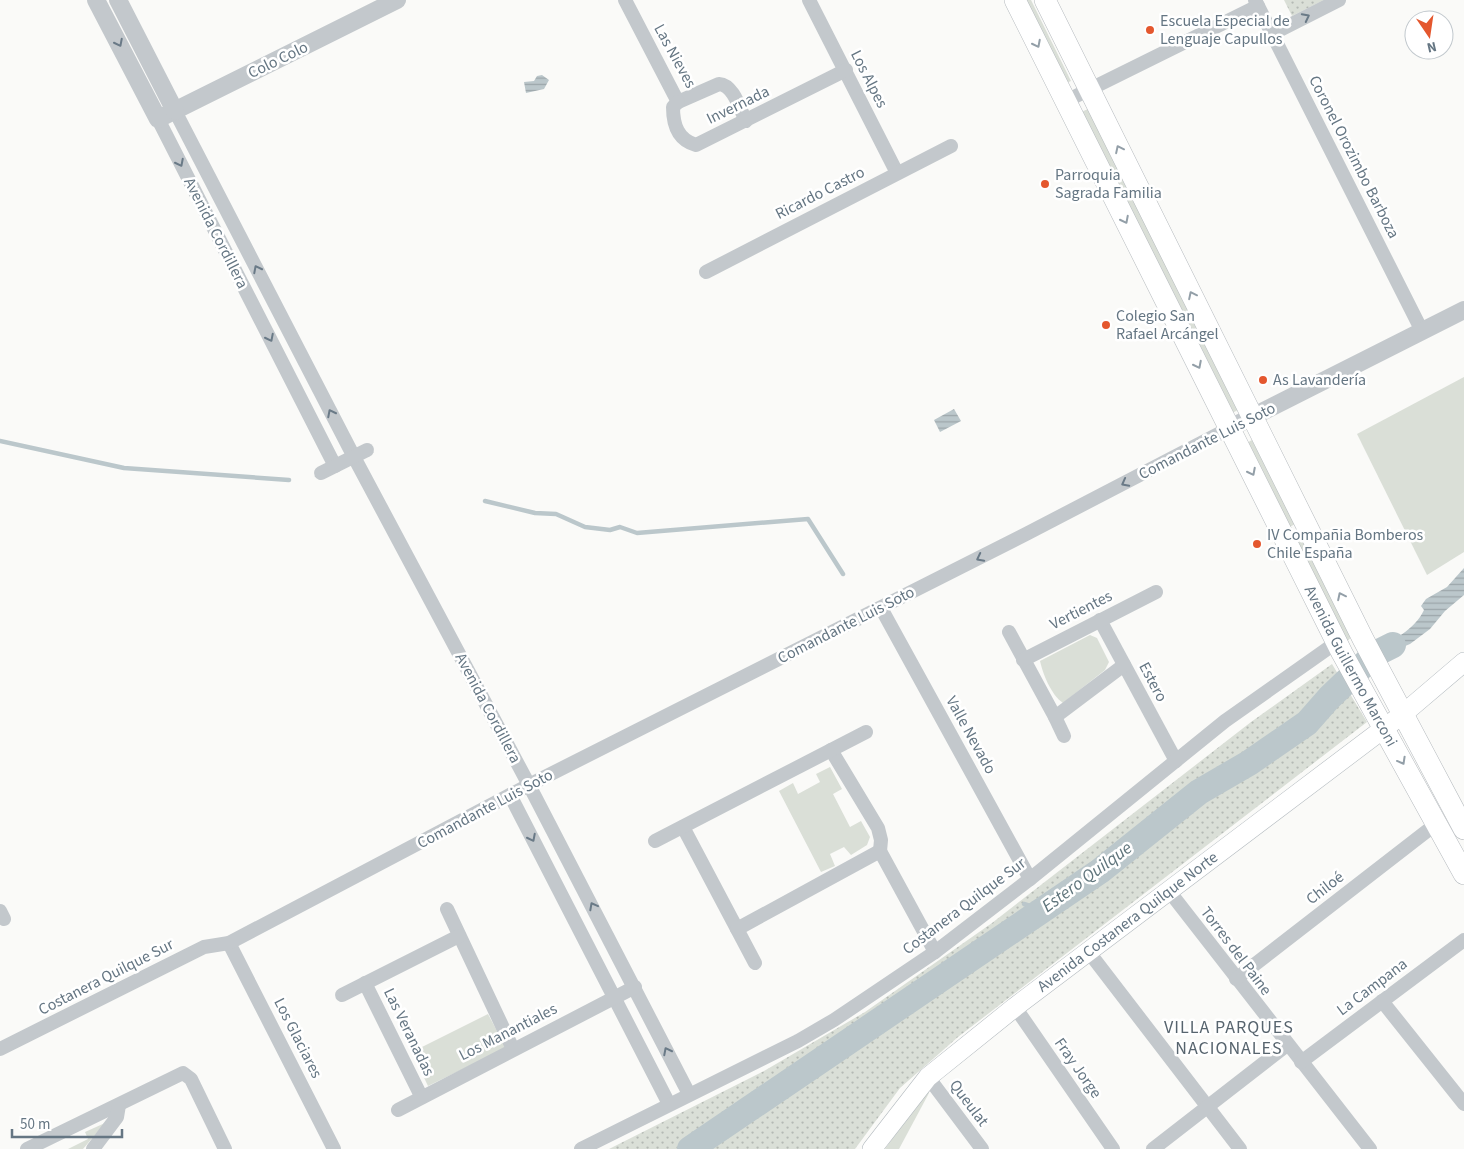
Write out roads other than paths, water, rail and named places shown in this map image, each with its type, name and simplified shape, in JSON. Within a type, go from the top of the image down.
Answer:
[{"type":"main road","name":"Avenida Guillermo Marconi","points":[[1015,0],[1340,648],[1464,874]]},
{"type":"main road","name":"Avenida Guillermo Marconi","points":[[1045,0],[1380,673],[1464,829]]},
{"type":"main road","points":[[1283,535],[1305,524]]},
{"type":"main road","name":"Avenida Costanera Quilque Norte","points":[[872,1149],[928,1077],[1015,1006],[1384,728],[1464,662]]},
{"type":"street","name":"Avenida Cordillera","points":[[96,0],[336,466]]},
{"type":"street","name":"Avenida Cordillera","points":[[118,0],[354,457],[529,785],[689,1094]]},
{"type":"street","name":"Colo Colo","points":[[158,119],[397,0]]},
{"type":"street","name":"Las Nieves","points":[[625,0],[678,102],[719,84],[725,84],[730,88],[746,121]]},
{"type":"street","name":"Los Alpes","points":[[809,0],[897,173]]},
{"type":"street","points":[[1272,34],[1340,0]]},
{"type":"street","points":[[1066,101],[1257,3]]},
{"type":"street","name":"Coronel Orozimbo Barboza","points":[[1257,3],[1422,331]]},
{"type":"street","name":"Invernada","points":[[678,102],[673,107],[673,121],[678,133],[687,143],[696,145],[846,70]]},
{"type":"street","name":"Ricardo Castro","points":[[706,272],[951,146]]},
{"type":"street","name":"Comandante Luis Soto","points":[[229,943],[529,785],[1464,310]]},
{"type":"street","points":[[321,473],[367,450]]},
{"type":"street","name":"Vertientes","points":[[1023,660],[1156,592]]},
{"type":"street","name":"Valle Nevado","points":[[880,608],[1030,879]]},
{"type":"street","name":"Estero","points":[[1100,620],[1176,761]]},
{"type":"street","points":[[1009,632],[1064,736]]},
{"type":"street","name":"Costanera Quilque Sur","points":[[581,1149],[798,1041],[834,1020],[935,952],[1030,879],[1225,721],[1340,648]]},
{"type":"street","points":[[1055,717],[1124,665]]},
{"type":"street","points":[[655,841],[866,732]]},
{"type":"street","points":[[831,750],[878,828],[881,840],[880,851],[935,952]]},
{"type":"street","points":[[510,795],[669,1104]]},
{"type":"street","name":"Chiloé","points":[[1236,979],[1436,824]]},
{"type":"street","points":[[682,827],[755,962]]},
{"type":"street","points":[[737,928],[880,851]]},
{"type":"street","name":"Torres del Paine","points":[[1168,890],[1370,1149]]},
{"type":"street","points":[[447,909],[513,1049]]},
{"type":"street","name":"Las Veranadas","points":[[342,995],[459,936]]},
{"type":"street","name":"La Campana","points":[[1301,1062],[1464,940]]},
{"type":"street","name":"Costanera Quilque Sur","points":[[0,1049],[204,947],[229,943]]},
{"type":"street","name":"Los Glaciares","points":[[229,943],[334,1149]]},
{"type":"street","points":[[1088,951],[1240,1149]]},
{"type":"street","name":"Las Veranadas","points":[[365,983],[421,1096]]},
{"type":"street","name":"Los Manantiales","points":[[398,1110],[421,1096],[635,987]]},
{"type":"street","points":[[1382,1001],[1464,1104]]},
{"type":"street","name":"Fray Jorge","points":[[1015,1006],[1113,1149]]},
{"type":"street","points":[[1152,1149],[1287,1045]]},
{"type":"street","points":[[27,1149],[183,1073],[191,1079],[225,1149]]},
{"type":"street","name":"Queulat","points":[[928,1077],[982,1149]]},
{"type":"street","points":[[93,1149],[117,1117],[119,1105]]},
{"type":"waterway","points":[[0,441],[124,468],[289,480]]},
{"type":"waterway","points":[[485,501],[535,513],[556,514],[585,527],[610,530],[620,527],[637,533],[808,519],[843,574]]},
{"type":"waterway","name":"Estero Quilque","points":[[690,1149],[1100,871],[1199,792],[1249,763],[1307,723],[1329,698],[1375,654],[1393,645]]},
{"type":"waterway","points":[[1024,904],[1042,910]]},
{"type":"place","name":"Escuela Especial de Lenguaje Capullos","points":[[1150,30]]},
{"type":"place","name":"Parroquia Sagrada Familia","points":[[1045,184]]},
{"type":"place","name":"Colegio San Rafael Arcángel","points":[[1106,325]]},
{"type":"place","name":"As Lavandería","points":[[1263,380]]},
{"type":"place","name":"IV Compañia Bomberos Chile España","points":[[1257,544]]},
{"type":"district","name":"VILLA PARQUES NACIONALES","points":[[1229,1037]]}]
